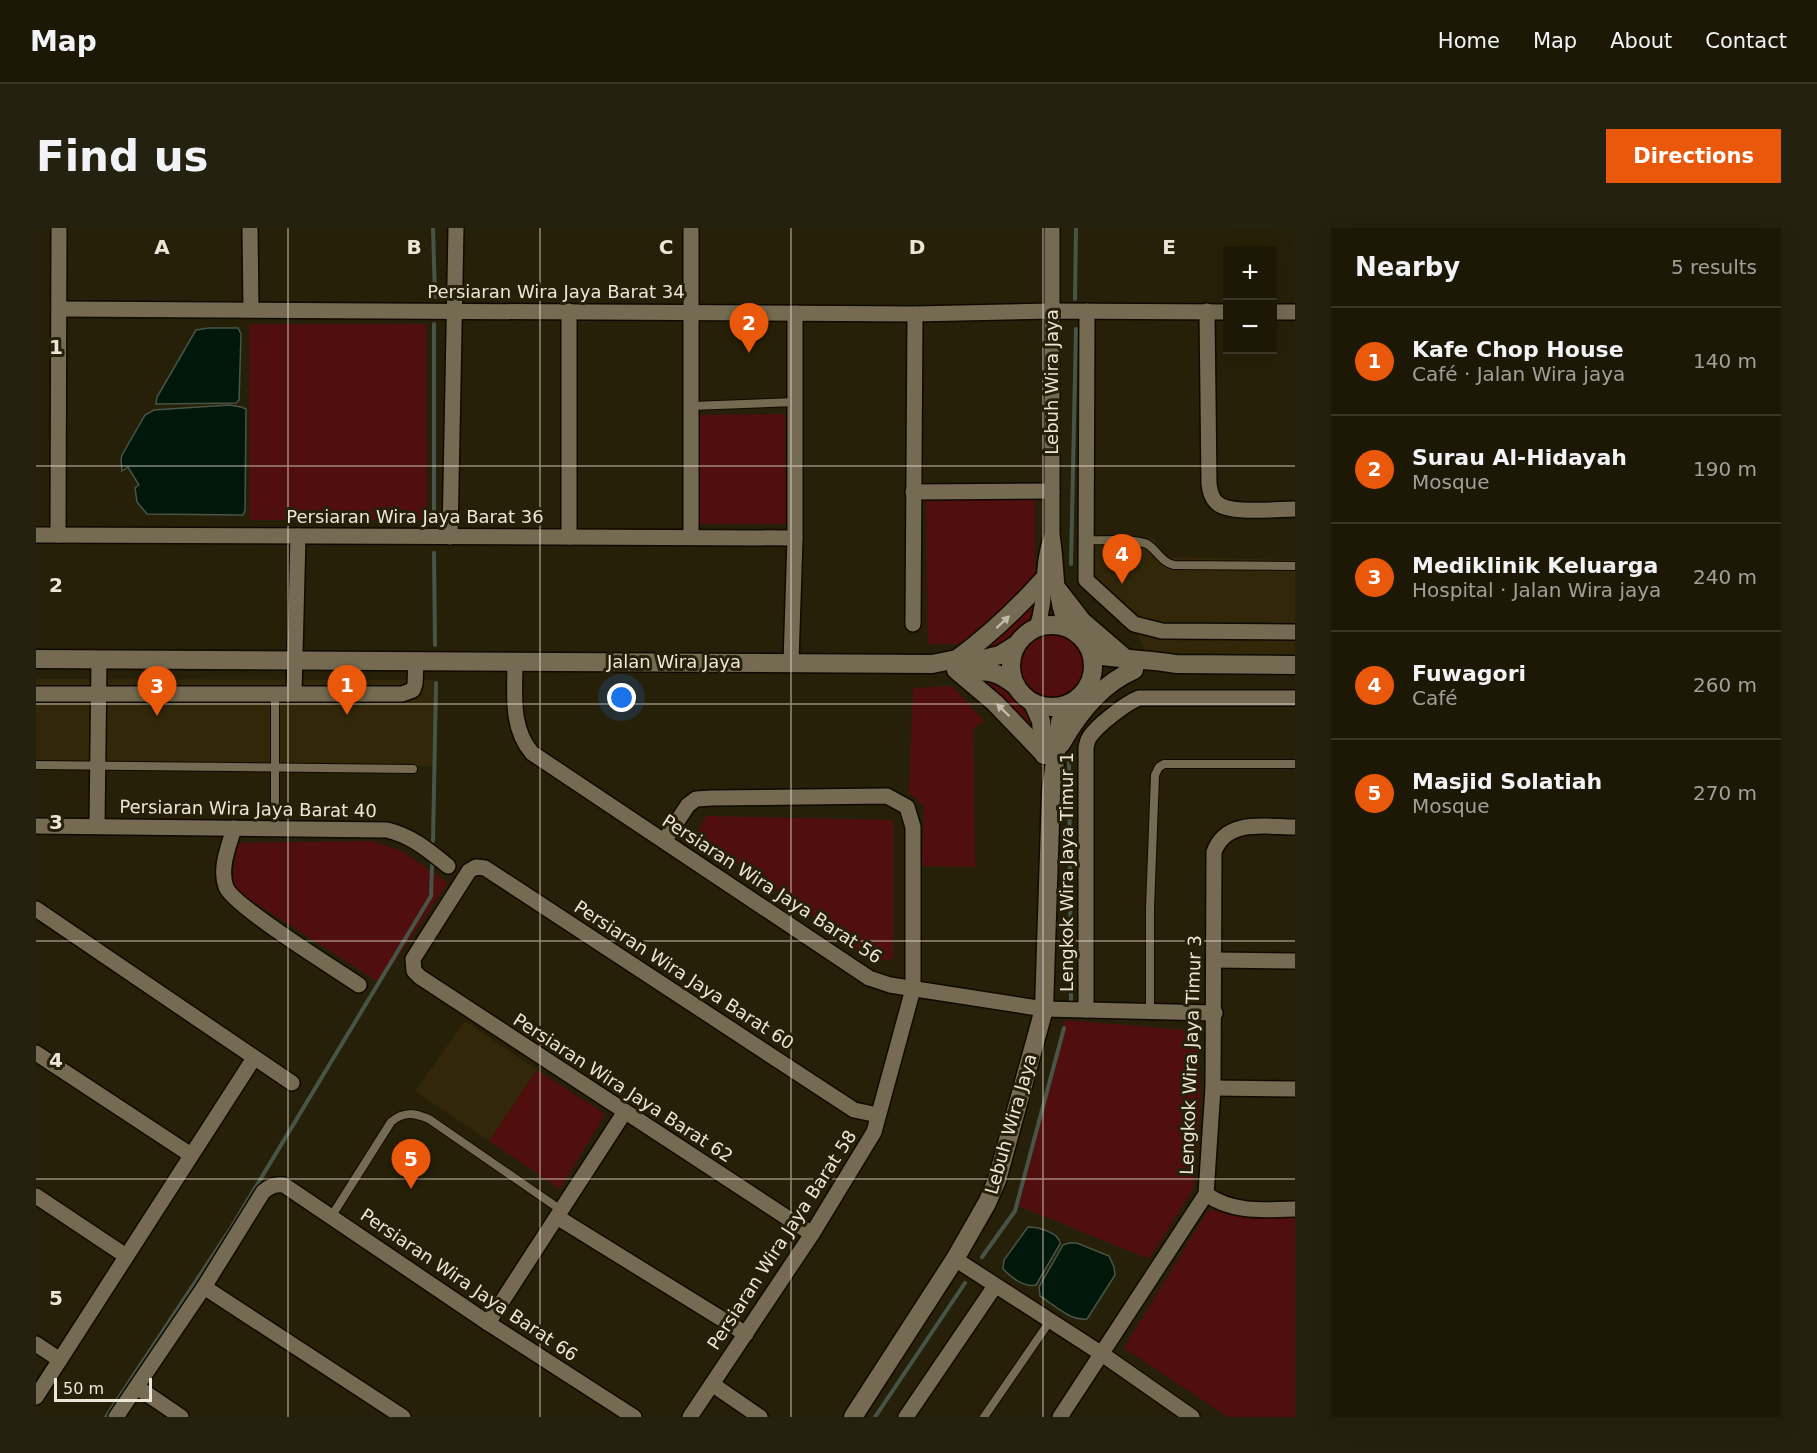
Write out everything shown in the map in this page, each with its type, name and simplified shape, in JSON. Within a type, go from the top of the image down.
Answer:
[{"type":"street","points":[[58,535],[59,228]]},
{"type":"street","points":[[250,228],[251,310]]},
{"type":"street","points":[[450,537],[456,228]]},
{"type":"street","points":[[691,228],[691,537]]},
{"type":"street","name":"Lebuh Wira Jaya","points":[[1053,228],[1052,536],[1045,553],[1051,584],[1060,613],[1068,628]]},
{"type":"street","name":"Persiaran Wira Jaya Barat 34","points":[[60,309],[915,314],[1052,311],[1223,312]]},
{"type":"street","points":[[569,311],[569,537]]},
{"type":"street","points":[[1088,311],[1086,580],[1134,624],[1162,631],[1295,633]]},
{"type":"street","points":[[1207,311],[1209,484],[1212,497],[1218,504],[1230,509],[1295,509]]},
{"type":"street","points":[[1277,312],[1295,312]]},
{"type":"street","points":[[792,662],[795,538],[795,313]]},
{"type":"street","points":[[913,624],[915,314]]},
{"type":"street","points":[[914,492],[1052,491]]},
{"type":"street","name":"Persiaran Wira Jaya Barat 36","points":[[36,535],[795,538]]},
{"type":"street","points":[[294,693],[298,536]]},
{"type":"street","points":[[1051,584],[1082,621],[1130,664],[1102,691],[1050,751],[1002,710],[956,665],[1022,603],[1051,584]]},
{"type":"street","name":"Lebuh Wira Jaya","points":[[1037,627],[1051,584]]},
{"type":"street","points":[[1056,625],[1068,628],[1078,634],[1092,654],[1094,665],[1087,688],[1068,704],[1057,707],[1033,703],[1023,696],[1011,675],[1010,663],[1016,645],[1022,637],[1037,627],[1056,625]]},
{"type":"street","name":"Jalan Wira Jaya","points":[[956,665],[1000,655],[1016,645]]},
{"type":"street","points":[[1092,654],[1130,664],[1295,665]]},
{"type":"street","name":"Jalan Wira Jaya","points":[[36,659],[932,664],[956,665],[1001,674],[1016,686]]},
{"type":"street","points":[[97,826],[99,660]]},
{"type":"street","points":[[36,694],[402,694],[413,690],[416,661]]},
{"type":"street","name":"Persiaran Wira Jaya Barat 56","points":[[515,661],[518,731],[523,744],[532,753],[869,978],[890,985],[1044,1009],[1215,1012]]},
{"type":"street","points":[[1092,677],[1130,664]]},
{"type":"street","name":"Lengkok Wira Jaya Timur 1","points":[[1086,1010],[1086,748],[1088,739],[1111,716],[1131,701],[1139,698],[1295,698]]},
{"type":"street","name":"Lebuh Wira Jaya","points":[[852,1417],[955,1259],[987,1203],[997,1180],[1044,1009],[1051,792],[1050,751],[1033,703]]},
{"type":"street","name":"Lebuh Wira Jaya","points":[[1050,751],[1068,704]]},
{"type":"street","name":"Persiaran Wira Jaya Barat 58","points":[[664,842],[688,805],[696,799],[886,796],[907,807],[914,827],[913,989],[874,1132],[812,1234],[690,1417]]},
{"type":"street","name":"Persiaran Wira Jaya Barat 40","points":[[36,826],[387,830],[402,834],[417,842],[448,866]]},
{"type":"street","name":"Lengkok Wira Jaya Timur 3","points":[[1060,1417],[1206,1194],[1215,1012],[1214,852],[1218,842],[1225,834],[1236,829],[1295,827]]},
{"type":"street","points":[[234,828],[225,860],[224,874],[226,888],[234,899],[359,985]]},
{"type":"street","name":"Persiaran Wira Jaya Barat 60","points":[[414,971],[413,959],[469,871],[476,867],[485,868],[854,1110],[878,1115]]},
{"type":"street","points":[[36,909],[292,1083]]},
{"type":"street","points":[[1215,960],[1295,961]]},
{"type":"street","name":"Persiaran Wira Jaya Barat 62","points":[[414,971],[624,1113],[812,1234]]},
{"type":"street","points":[[36,1053],[191,1155]]},
{"type":"street","points":[[36,1397],[254,1058]]},
{"type":"street","points":[[1213,1088],[1295,1089]]},
{"type":"street","points":[[488,1323],[624,1113]]},
{"type":"street","name":"Persiaran Wira Jaya Barat 66","points":[[204,1287],[263,1192],[271,1186],[284,1185],[488,1323],[634,1417]]},
{"type":"street","points":[[1206,1194],[1222,1204],[1247,1210],[1295,1209]]},
{"type":"street","points":[[36,1197],[126,1256]]},
{"type":"street","points":[[559,1213],[746,1334]]},
{"type":"street","points":[[955,1259],[1102,1354],[1192,1417]]},
{"type":"street","points":[[906,1417],[996,1286]]},
{"type":"street","points":[[116,1417],[204,1287],[403,1417]]},
{"type":"street","points":[[36,1344],[60,1360]]},
{"type":"street","points":[[712,1384],[760,1417]]},
{"type":"street","points":[[137,1387],[181,1417]]},
{"type":"lane","points":[[691,405],[795,402]]},
{"type":"lane","points":[[1087,540],[1147,544],[1167,563],[1174,565],[1295,566]]},
{"type":"lane","points":[[275,693],[275,829]]},
{"type":"lane","points":[[1150,1012],[1150,908],[1155,775],[1159,767],[1164,764],[1295,764]]},
{"type":"lane","points":[[36,765],[413,769]]},
{"type":"lane","points":[[331,1217],[391,1122],[408,1113],[429,1119],[559,1213]]},
{"type":"lane","points":[[984,1417],[1050,1321]]},
{"type":"shaded area","points":[[249,324],[426,324],[427,520],[250,520]]},
{"type":"shaded area","points":[[238,328],[241,334],[239,400],[236,403],[156,404],[157,397],[196,330]]},
{"type":"shaded area","points":[[229,405],[246,409],[245,510],[243,515],[147,514],[137,502],[135,488],[139,485],[128,467],[122,471],[121,460],[145,415],[154,410]]},
{"type":"shaded area","points":[[785,414],[786,524],[700,524],[699,415]]},
{"type":"shaded area","points":[[926,494],[1035,494],[1035,580],[963,644],[928,644]]},
{"type":"shaded area","points":[[1155,539],[1155,557],[1295,560],[1295,665],[1146,654],[1134,624],[1086,580],[1087,540]]},
{"type":"shaded area","points":[[1039,593],[1035,608],[1017,634],[1002,646],[973,653]]},
{"type":"shaded area","points":[[1050,630],[1063,633],[1075,640],[1082,652],[1085,665],[1082,678],[1075,690],[1063,697],[1050,700],[1037,697],[1025,690],[1018,678],[1015,665],[1018,652],[1025,640],[1037,633]]},
{"type":"shaded area","points":[[977,675],[1003,686],[1025,706],[1035,722],[1038,741]]},
{"type":"shaded area","points":[[36,679],[433,680],[434,766],[36,764]]},
{"type":"shaded area","points":[[952,686],[984,721],[973,729],[975,867],[922,866],[924,806],[909,793],[913,688]]},
{"type":"shaded area","points":[[706,816],[893,820],[893,959],[874,961],[697,834]]},
{"type":"shaded area","points":[[371,841],[402,851],[448,883],[380,983],[232,888],[237,843]]},
{"type":"shaded area","points":[[1064,1020],[1198,1031],[1201,1099],[1194,1188],[1149,1259],[1019,1206]]},
{"type":"shaded area","points":[[465,1021],[537,1070],[489,1141],[415,1091]]},
{"type":"shaded area","points":[[537,1070],[605,1114],[560,1189],[489,1141]]},
{"type":"shaded area","points":[[1208,1210],[1295,1215],[1295,1417],[1228,1417],[1124,1348]]},
{"type":"shaded area","points":[[1028,1227],[1043,1229],[1053,1234],[1060,1244],[1036,1285],[1032,1286],[1018,1282],[1003,1269],[1004,1260]]},
{"type":"shaded area","points":[[1077,1243],[1109,1256],[1114,1267],[1115,1275],[1087,1319],[1074,1318],[1040,1296],[1039,1287],[1063,1245]]},
{"type":"waterway","points":[[433,228],[435,297]]},
{"type":"waterway","points":[[1075,299],[1076,228]]},
{"type":"waterway","points":[[434,324],[434,522]]},
{"type":"waterway","points":[[1071,564],[1076,329]]},
{"type":"waterway","points":[[434,553],[435,645]]},
{"type":"waterway","points":[[433,841],[436,683]]},
{"type":"waterway","points":[[1069,760],[1071,1000]]},
{"type":"waterway","points":[[106,1417],[231,1228],[431,896],[432,865]]},
{"type":"waterway","points":[[982,1257],[1015,1211],[1064,1028]]},
{"type":"waterway","points":[[875,1417],[965,1283]]},
{"type":"place","name":"Surau Al-Hidayah","points":[[749,353]]},
{"type":"place","name":"Fuwagori","points":[[1122,584]]},
{"type":"place","name":"Kafe Chop House","points":[[347,715]]},
{"type":"place","name":"Mediklinik Keluarga","points":[[157,716]]},
{"type":"place","name":"Masjid Solatiah","points":[[411,1189]]}]
